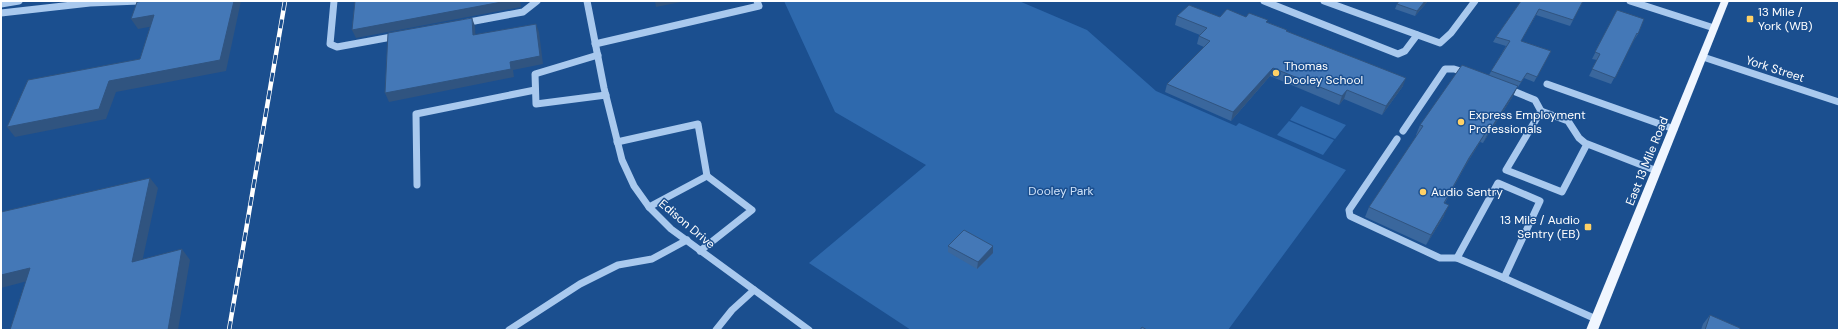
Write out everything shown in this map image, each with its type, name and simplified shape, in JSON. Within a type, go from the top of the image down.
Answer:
[{"type":"main road","name":"East 13 Mile Road","points":[[1592,330],[1725,1]]},
{"type":"street","points":[[1,4],[19,1]]},
{"type":"street","points":[[1,13],[90,2],[139,1]]},
{"type":"street","points":[[334,1],[330,44],[337,47],[400,35]]},
{"type":"street","points":[[454,25],[524,12],[537,1]]},
{"type":"street","name":"Edison Drive","points":[[587,1],[617,142],[622,160],[634,186],[649,207],[700,251],[809,330]]},
{"type":"street","points":[[595,44],[759,6],[758,1]]},
{"type":"street","points":[[1264,1],[1398,54],[1405,52],[1417,36]]},
{"type":"street","points":[[1324,1],[1417,36],[1440,43],[1451,33],[1475,1]]},
{"type":"street","points":[[1630,1],[1714,28]]},
{"type":"street","points":[[598,55],[535,74],[536,104],[606,95]]},
{"type":"street","name":"York Street","points":[[1703,56],[1839,102]]},
{"type":"street","points":[[1403,131],[1445,70],[1454,69],[1476,76]]},
{"type":"street","points":[[1547,84],[1674,129]]},
{"type":"street","points":[[1497,85],[1532,98],[1535,100],[1541,111],[1568,121],[1579,138],[1587,144],[1657,171]]},
{"type":"street","points":[[417,185],[416,114],[535,90]]},
{"type":"street","points":[[1541,111],[1506,170],[1562,192],[1587,144]]},
{"type":"street","points":[[617,142],[698,124],[707,176],[752,210],[700,251]]},
{"type":"street","points":[[1397,139],[1349,210],[1350,216],[1440,258],[1457,258],[1596,319]]},
{"type":"street","points":[[649,207],[707,176]]},
{"type":"street","points":[[1457,258],[1498,183],[1540,201],[1504,278]]},
{"type":"street","points":[[510,330],[580,284],[618,265],[652,259],[687,240]]},
{"type":"street","points":[[716,330],[732,310],[754,290]]},
{"type":"green space","name":"Dooley Park","points":[[784,1],[1019,1],[1087,30],[1156,91],[1236,126],[1239,123],[1346,170],[1228,330],[911,330],[809,263],[926,165],[835,112]]},
{"type":"green space","points":[[1301,106],[1346,125],[1335,139],[1290,120]]},
{"type":"green space","points":[[1289,121],[1334,140],[1323,155],[1277,135]]},
{"type":"building","points":[[234,1],[220,60],[109,81],[99,109],[7,127],[28,80],[140,59],[154,15],[131,19],[137,2]]},
{"type":"building","points":[[355,1],[507,1],[352,30]]},
{"type":"building","points":[[1399,1],[1425,1],[1417,11],[1397,4]]},
{"type":"building","points":[[1521,1],[1583,1],[1573,20],[1539,9],[1521,41],[1551,51],[1537,77],[1527,73],[1521,82],[1491,71],[1510,41],[1496,37]]},
{"type":"building","points":[[1189,5],[1220,17],[1227,9],[1246,17],[1249,13],[1268,20],[1266,22],[1287,30],[1286,31],[1406,78],[1386,106],[1347,90],[1342,96],[1273,68],[1233,112],[1167,84],[1210,41],[1199,36],[1207,28],[1177,16]]},
{"type":"building","points":[[1617,10],[1644,19],[1638,34],[1637,33],[1615,78],[1592,69],[1600,54],[1595,52]]},
{"type":"building","points":[[472,18],[473,35],[536,24],[540,56],[510,62],[511,69],[385,93],[388,33]]},
{"type":"building","points":[[1462,65],[1518,86],[1488,133],[1486,132],[1469,158],[1444,203],[1449,205],[1431,235],[1369,207],[1423,126],[1420,125]]},
{"type":"building","points":[[150,178],[132,262],[182,249],[168,330],[10,330],[30,268],[1,275],[1,212]]},
{"type":"building","points":[[964,230],[993,246],[978,262],[948,246]]},
{"type":"building","points":[[1710,315],[1740,328],[1740,330],[1705,330]]},
{"type":"building","points":[[1142,327],[1147,330],[1140,330]]},
{"type":"railway","points":[[229,330],[285,1]]},
{"type":"place","name":"13 Mile / York (WB)","points":[[1750,19]]},
{"type":"place","name":"Thomas Dooley School","points":[[1276,73]]},
{"type":"place","name":"Express Employment Professionals","points":[[1461,122]]},
{"type":"place","name":"Audio Sentry","points":[[1423,192]]},
{"type":"place","name":"13 Mile / Audio Sentry (EB)","points":[[1588,227]]}]
